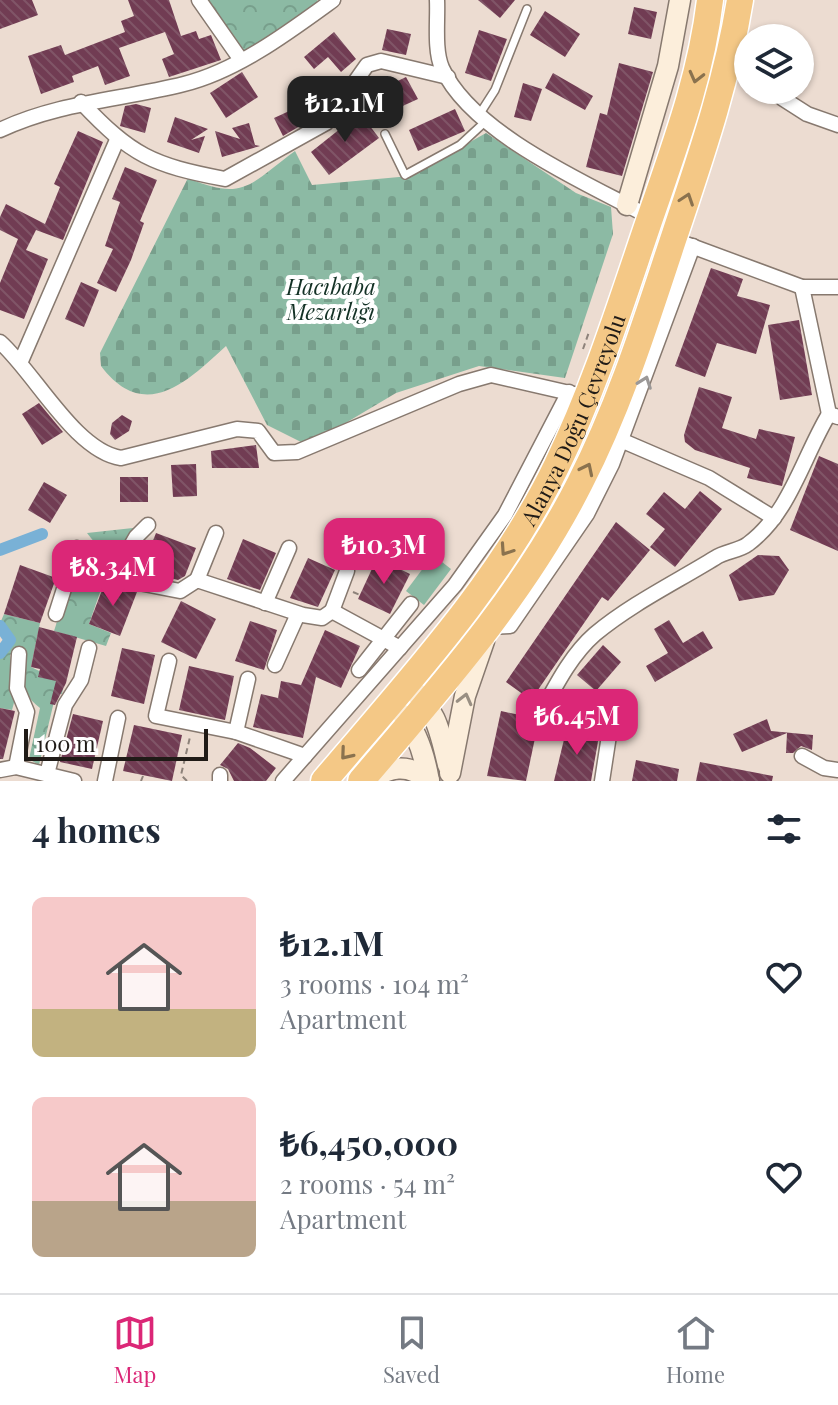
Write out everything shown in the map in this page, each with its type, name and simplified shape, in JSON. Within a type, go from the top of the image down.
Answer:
[{"type":"highway","name":"Alanya Doğu Çevreyolu","points":[[324,781],[469,605],[516,536],[557,466],[578,394],[650,217],[692,93],[710,0]]},
{"type":"highway","name":"Alanya Doğu Çevreyolu","points":[[364,781],[489,627],[542,549],[601,441],[683,243],[721,99],[740,0]]},
{"type":"street","points":[[199,0],[241,60]]},
{"type":"street","points":[[0,130],[27,117],[81,102],[185,84],[241,60],[333,0]]},
{"type":"street","points":[[437,0],[440,64],[482,118],[515,143],[650,217]]},
{"type":"street","points":[[627,205],[668,66],[680,0]]},
{"type":"street","points":[[81,102],[117,140],[146,159],[225,179],[326,123],[367,65],[381,61],[448,77]]},
{"type":"street","points":[[791,104],[807,114],[838,125]]},
{"type":"street","points":[[21,361],[117,140]]},
{"type":"street","points":[[449,777],[465,696],[489,627],[510,626],[587,514],[623,441],[683,243],[802,287],[838,287]]},
{"type":"street","points":[[602,781],[610,729],[543,709],[564,669],[594,634],[719,555],[747,545],[774,518],[790,493],[833,416],[802,287]]},
{"type":"street","points":[[0,342],[21,361],[82,437],[103,453],[121,458],[237,429],[258,431],[274,453],[297,452],[459,384],[491,375],[578,394],[505,515],[455,585],[283,781]]},
{"type":"street","points":[[623,441],[709,478],[774,518]]},
{"type":"street","points":[[117,570],[136,537],[148,525]]},
{"type":"street","points":[[56,614],[77,548],[144,584],[175,591],[185,590],[197,580],[216,533]]},
{"type":"street","points":[[265,603],[289,548]]},
{"type":"street","points":[[197,580],[298,614],[322,618],[332,611],[347,571]]},
{"type":"street","points":[[359,670],[411,604]]},
{"type":"street","points":[[332,611],[400,648]]},
{"type":"street","points":[[275,665],[298,614]]},
{"type":"street","points":[[47,774],[65,705],[81,680],[89,648]]},
{"type":"street","points":[[16,767],[27,712],[17,688],[19,654]]},
{"type":"street","points":[[169,661],[156,716],[236,732],[305,756]]},
{"type":"street","points":[[236,732],[248,679]]},
{"type":"street","points":[[397,691],[428,703],[437,719],[449,777]]},
{"type":"street","points":[[397,691],[425,758],[429,781]]},
{"type":"street","points":[[105,781],[118,718]]},
{"type":"street","points":[[802,756],[824,768],[838,770]]},
{"type":"street","points":[[0,770],[16,767],[74,781]]},
{"type":"street","points":[[364,781],[387,769],[402,768],[417,770],[429,781]]},
{"type":"lane","points":[[385,134],[405,175],[460,145],[482,118],[527,9]]},
{"type":"path","points":[[347,571],[375,562]]},
{"type":"path","points":[[187,781],[181,775],[193,724]]},
{"type":"path","points":[[141,781],[143,776]]},
{"type":"green space","points":[[207,0],[317,0],[320,3],[242,53]]},
{"type":"green space","name":"Hacıbaba Mezarlığı","points":[[486,133],[576,193],[611,207],[613,234],[565,378],[479,366],[396,393],[322,437],[301,442],[267,425],[226,346],[181,383],[166,391],[150,394],[134,392],[117,383],[101,366],[100,353],[188,178],[222,189],[235,189],[256,180],[295,151],[312,185],[410,176]]},
{"type":"green space","points":[[142,527],[119,560],[106,557],[87,533]]},
{"type":"green space","points":[[79,554],[108,569],[89,624],[111,633],[106,646],[54,631]]},
{"type":"green space","points":[[433,555],[451,569],[424,605],[406,591]]},
{"type":"green space","points":[[4,614],[40,623],[31,667],[64,683],[62,694],[56,693],[39,765],[29,759],[40,708],[25,689],[26,651],[16,649],[10,655],[15,699],[12,710],[0,708],[0,658],[12,641],[1,621]]},
{"type":"building","points":[[0,0],[32,0],[38,15],[0,29]]},
{"type":"building","points":[[128,0],[169,0],[181,36],[196,31],[199,39],[211,35],[221,60],[169,77],[162,59],[174,54],[165,32],[119,48],[130,76],[105,85],[98,66],[72,76],[74,82],[41,94],[28,56],[61,45],[65,55],[125,32],[121,21],[134,16]]},
{"type":"building","points":[[478,0],[515,0],[500,18]]},
{"type":"building","points":[[634,7],[657,12],[651,39],[628,34]]},
{"type":"building","points":[[545,11],[580,34],[565,57],[530,35]]},
{"type":"building","points":[[387,29],[411,34],[406,55],[382,50]]},
{"type":"building","points":[[479,30],[507,39],[491,81],[465,73]]},
{"type":"building","points":[[334,32],[356,59],[341,72],[328,57],[314,69],[304,57]]},
{"type":"building","points":[[619,63],[653,72],[622,176],[586,167],[600,113],[607,115]]},
{"type":"building","points":[[242,72],[258,97],[226,118],[210,93]]},
{"type":"building","points":[[553,73],[593,96],[585,110],[545,88]]},
{"type":"building","points":[[406,77],[418,99],[385,114],[375,92]]},
{"type":"building","points":[[523,83],[542,89],[531,121],[514,117]]},
{"type":"building","points":[[136,104],[151,108],[145,133],[120,126],[125,106]]},
{"type":"building","points":[[298,107],[305,123],[283,136],[274,118]]},
{"type":"building","points":[[455,109],[465,131],[418,151],[409,130]]},
{"type":"building","points":[[360,113],[379,138],[329,175],[311,152]]},
{"type":"building","points":[[175,117],[208,129],[191,140],[205,136],[199,153],[167,142]]},
{"type":"building","points":[[249,123],[255,145],[260,146],[222,157],[215,131],[240,139],[232,128]]},
{"type":"building","points":[[78,131],[103,142],[63,240],[36,230],[26,250],[48,259],[24,319],[0,310],[0,283],[18,239],[0,230],[0,217],[6,204],[45,224],[60,187],[54,184]]},
{"type":"building","points":[[125,167],[157,180],[140,221],[144,223],[131,260],[116,292],[97,283],[113,249],[105,246],[120,202],[112,199]]},
{"type":"building","points":[[711,268],[743,279],[737,296],[770,305],[756,354],[717,343],[705,377],[675,366]]},
{"type":"building","points":[[81,282],[99,290],[84,327],[65,319]]},
{"type":"building","points":[[799,320],[812,395],[780,400],[768,325]]},
{"type":"building","points":[[699,387],[732,397],[722,428],[756,439],[759,429],[795,437],[782,486],[747,478],[750,468],[695,450],[685,442],[684,435]]},
{"type":"building","points":[[39,403],[63,432],[42,445],[22,414]]},
{"type":"building","points":[[122,415],[132,421],[129,431],[115,440],[110,434],[112,423]]},
{"type":"building","points":[[256,445],[259,468],[212,468],[211,451]]},
{"type":"building","points":[[819,456],[838,464],[838,551],[790,530]]},
{"type":"building","points":[[196,464],[197,496],[173,497],[171,465]]},
{"type":"building","points":[[120,477],[148,477],[148,502],[120,502]]},
{"type":"building","points":[[44,482],[67,495],[50,523],[28,510]]},
{"type":"building","points":[[700,491],[722,509],[675,567],[650,547],[665,529],[646,514],[664,492],[685,509]]},
{"type":"building","points":[[616,522],[650,550],[608,601],[602,597],[531,700],[506,682]]},
{"type":"building","points":[[156,533],[196,548],[185,576],[178,580],[141,571]]},
{"type":"building","points":[[243,539],[276,553],[260,590],[227,579]]},
{"type":"building","points":[[758,555],[779,556],[789,570],[774,595],[739,601],[729,575]]},
{"type":"building","points":[[308,558],[335,570],[318,607],[290,598]]},
{"type":"building","points":[[377,558],[410,574],[390,614],[358,599]]},
{"type":"building","points":[[20,565],[56,578],[40,623],[4,614]]},
{"type":"building","points":[[106,580],[137,592],[120,636],[89,624]]},
{"type":"building","points":[[181,601],[216,619],[196,659],[161,642]]},
{"type":"building","points":[[669,620],[683,643],[703,631],[713,648],[655,682],[646,666],[668,653],[654,629]]},
{"type":"building","points":[[250,621],[277,630],[264,670],[235,661]]},
{"type":"building","points":[[39,627],[77,637],[66,683],[55,705],[50,704],[56,681],[38,677],[40,669],[31,667]]},
{"type":"building","points":[[325,630],[360,646],[341,688],[316,677],[303,738],[253,727],[261,694],[278,698],[281,681],[301,685]]},
{"type":"building","points":[[603,645],[621,662],[596,691],[577,675]]},
{"type":"building","points":[[122,648],[155,655],[144,704],[111,696]]},
{"type":"building","points":[[189,666],[234,676],[225,720],[179,710]]},
{"type":"building","points":[[0,708],[15,711],[3,759],[0,759]]},
{"type":"building","points":[[501,711],[539,719],[526,781],[487,776]]},
{"type":"building","points":[[73,714],[103,721],[92,769],[60,762]]},
{"type":"building","points":[[767,719],[771,731],[813,735],[812,750],[801,746],[793,753],[786,753],[787,733],[742,752],[733,734]]},
{"type":"building","points":[[134,725],[182,735],[172,781],[123,771]]},
{"type":"building","points":[[567,727],[599,736],[591,781],[554,781]]},
{"type":"building","points":[[238,743],[250,748],[276,768],[266,781],[234,781],[228,769],[220,765]]},
{"type":"building","points":[[636,760],[679,769],[677,781],[632,781]]},
{"type":"building","points":[[700,762],[773,776],[772,781],[696,781]]},
{"type":"waterway","points":[[0,550],[42,534]]},
{"type":"waterway","points":[[0,626],[10,640],[0,653]]}]
